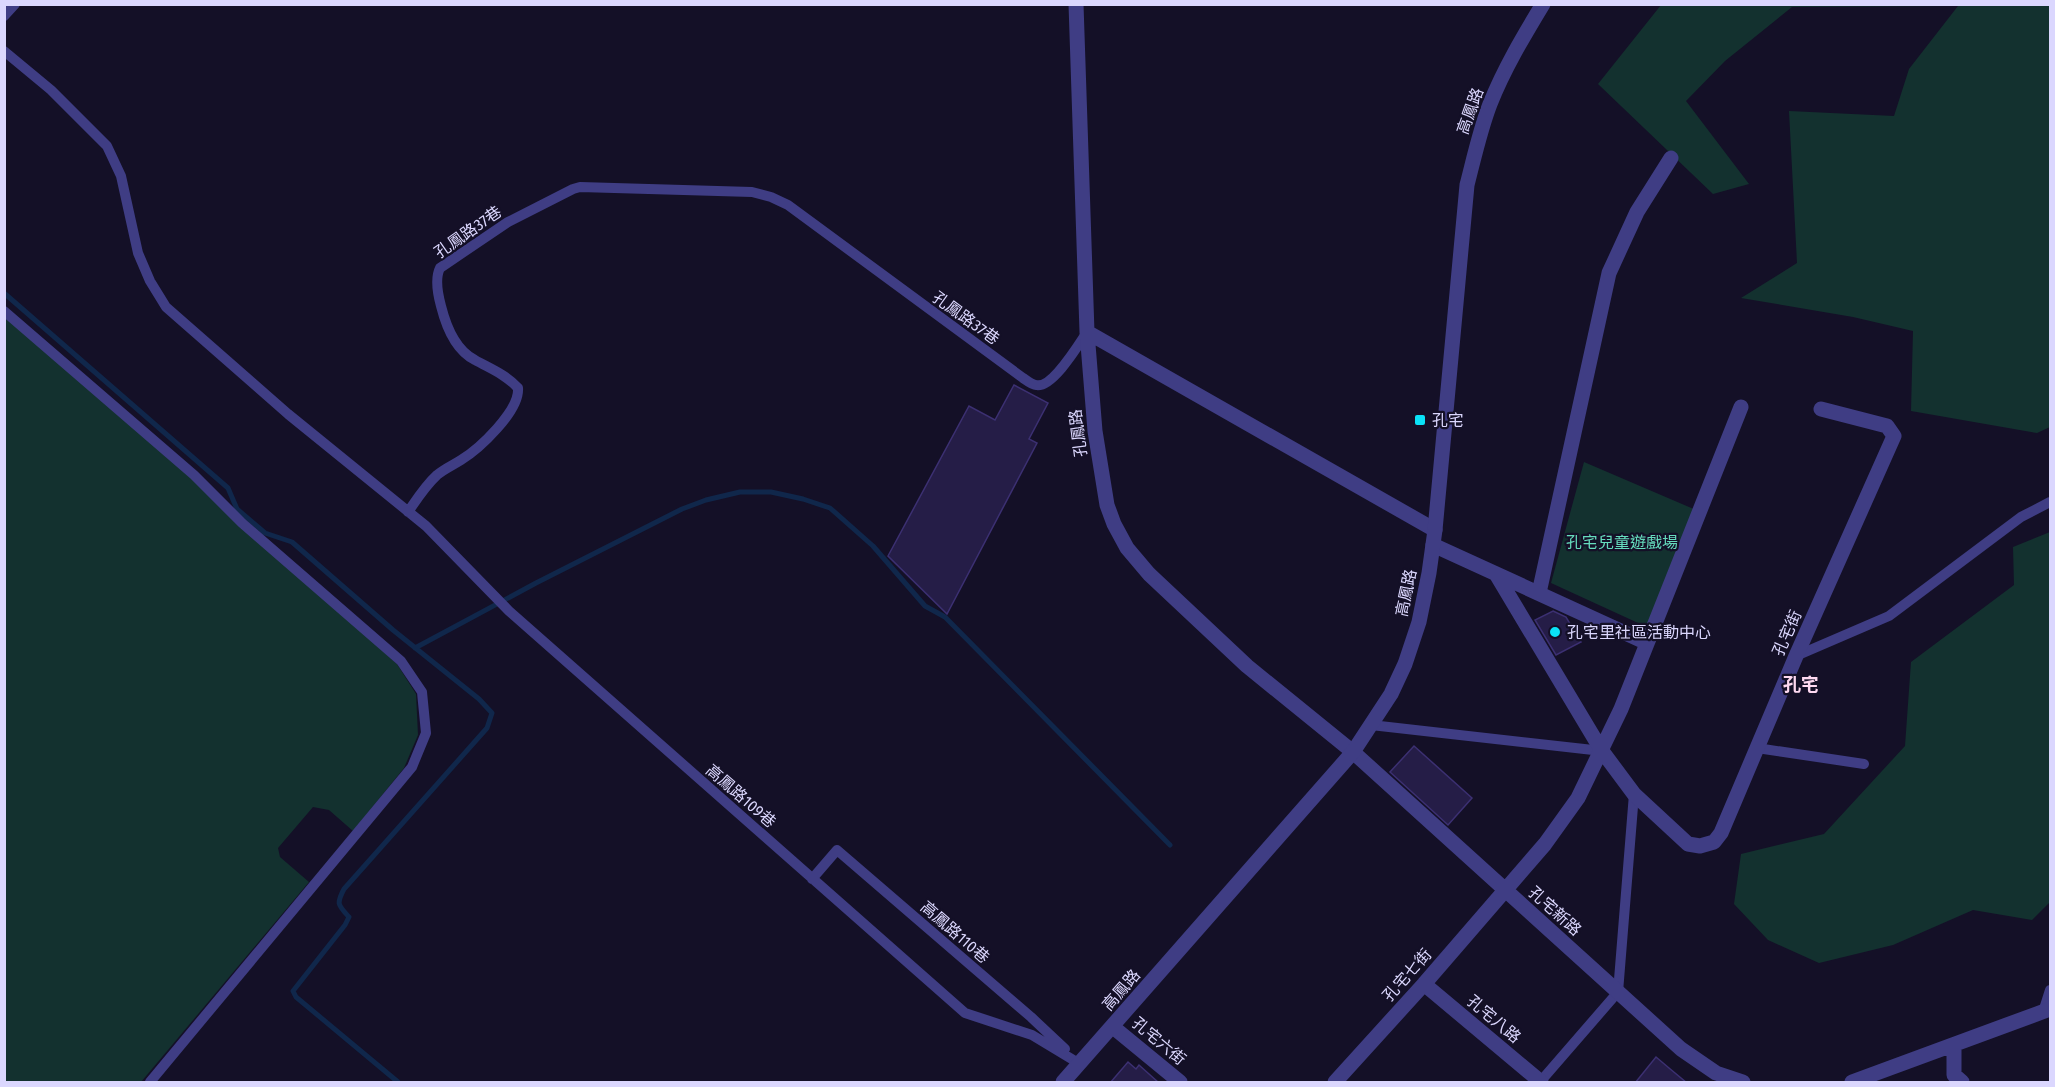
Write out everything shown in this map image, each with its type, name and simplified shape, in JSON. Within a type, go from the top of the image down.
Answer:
[{"type":"street","name":"孔鳳路","points":[[1076,4],[1087,332],[1095,431],[1103,484],[1114,524],[1127,548],[1149,574],[1247,666],[1353,752]]},
{"type":"street","name":"高鳳路","points":[[1064,1083],[1353,752],[1391,694],[1405,664],[1419,622],[1434,537],[1467,185],[1490,104],[1514,51],[1543,4]]},
{"type":"street","points":[[1539,593],[1609,273],[1636,212],[1671,158]]},
{"type":"street","points":[[1087,332],[1496,574],[1647,643]]},
{"type":"street","points":[[1505,890],[1545,844],[1578,798],[1602,751],[1621,709],[1741,407]]},
{"type":"street","name":"孔宅街","points":[[1496,574],[1602,751],[1634,795],[1688,844],[1700,846],[1714,842],[1721,833],[1796,656],[1894,436],[1887,426],[1821,409]]},
{"type":"street","name":"孔宅新路","points":[[1353,752],[1682,1049],[1716,1073],[1743,1083]]},
{"type":"street","name":"孔宅七街","points":[[1335,1083],[1505,890]]},
{"type":"street","name":"孔宅八路","points":[[1424,984],[1540,1082]]},
{"type":"street","points":[[1852,1083],[2047,1011]]},
{"type":"street","name":"孔宅六街","points":[[1113,1027],[1180,1083]]},
{"type":"street","points":[[1954,1045],[1957,1080]]},
{"type":"lane","points":[[4,16],[15,4]]},
{"type":"lane","points":[[4,51],[51,90],[107,146],[121,176],[138,253],[150,281],[166,307],[288,414],[408,512]]},
{"type":"lane","name":"孔鳳路37巷","points":[[408,512],[421,491],[438,474],[463,459],[489,437],[519,395],[518,388],[499,371],[473,359],[458,346],[444,318],[439,299],[438,273],[440,268],[508,222],[573,189],[752,192],[771,197],[788,205],[1023,378],[1036,385],[1043,385],[1052,379],[1087,332]]},
{"type":"lane","points":[[4,311],[194,475],[242,523],[401,661],[422,692],[426,734],[412,767],[150,1083]]},
{"type":"lane","points":[[1796,656],[1889,616],[2021,517],[2050,502]]},
{"type":"lane","name":"高鳳路109巷","points":[[408,512],[426,526],[509,611],[965,1013],[1032,1035],[1080,1064]]},
{"type":"lane","points":[[1371,725],[1602,751]]},
{"type":"lane","points":[[1757,748],[1864,764]]},
{"type":"lane","points":[[1618,992],[1634,795]]},
{"type":"lane","name":"高鳳路110巷","points":[[812,879],[837,850],[1031,1017],[1080,1064]]},
{"type":"lane","points":[[2047,1011],[2050,990]]},
{"type":"lane","name":"孔宅八路","points":[[1540,1082],[1618,992]]},
{"type":"green space","points":[[1661,5],[2050,5],[2050,427],[2037,433],[1911,411],[1913,331],[1853,317],[1741,298],[1797,263],[1789,111],[1894,116],[1909,69],[1958,6],[1792,7],[1725,61],[1686,101],[1749,184],[1713,194],[1598,84]]},
{"type":"green space","points":[[4,316],[192,478],[397,664],[416,694],[418,735],[404,768],[353,831],[329,810],[313,807],[278,848],[280,857],[309,882],[141,1082],[5,1082]]},
{"type":"green space","name":"孔宅兒童遊戲場","points":[[1584,462],[1696,510],[1649,628],[1551,583]]},
{"type":"green space","points":[[2050,532],[2050,902],[2032,920],[1973,910],[1893,945],[1819,963],[1768,940],[1734,904],[1741,854],[1824,834],[1905,746],[1911,662],[2014,585],[2013,547]]},
{"type":"building","points":[[1014,385],[1048,403],[1029,439],[1037,443],[947,614],[888,556],[969,406],[995,420]]},
{"type":"building","name":"孔宅里社區活動中心","points":[[1553,611],[1566,617],[1581,642],[1556,655],[1535,620]]},
{"type":"building","points":[[1414,746],[1472,798],[1448,825],[1390,772]]},
{"type":"building","points":[[1656,1057],[1669,1068],[1687,1083],[1635,1083]]},
{"type":"building","points":[[1128,1062],[1136,1069],[1139,1065],[1159,1083],[1110,1083]]},
{"type":"waterway","points":[[4,293],[228,488],[237,509],[265,533],[292,542],[393,630],[479,699],[492,713],[487,728],[344,889],[339,904],[349,917],[293,991],[296,997],[398,1082]]},
{"type":"waterway","points":[[415,648],[682,509],[706,500],[740,492],[771,492],[803,499],[830,508],[873,546],[925,606],[945,617],[1170,845]]},
{"type":"place","name":"孔宅","points":[[1420,420]]},
{"type":"place","name":"孔宅里社區活動中心","points":[[1555,632]]},
{"type":"district","name":"孔宅","points":[[1801,685]]}]
